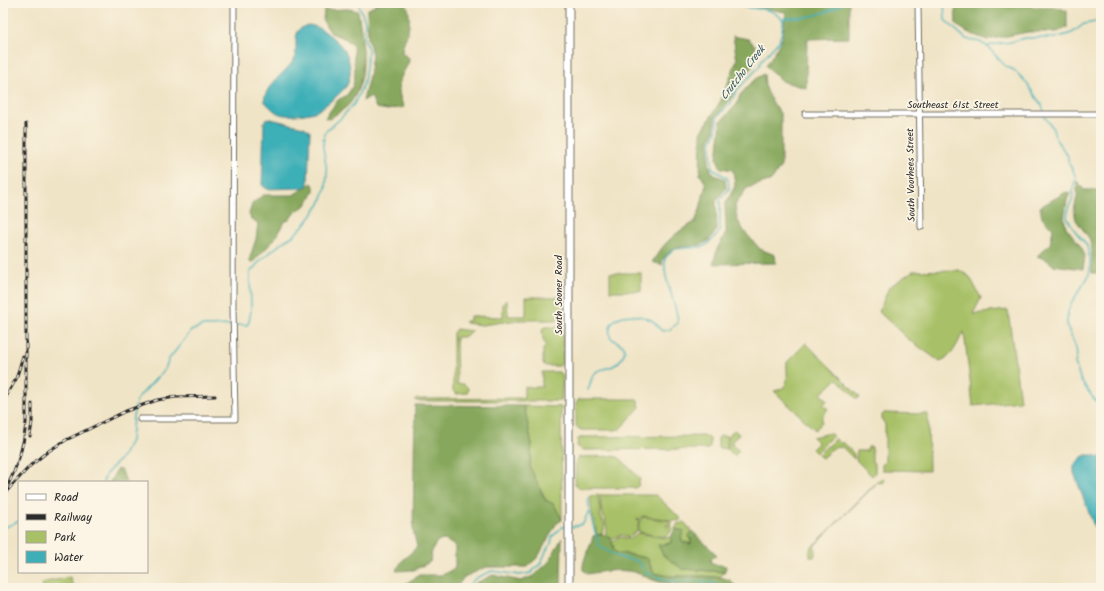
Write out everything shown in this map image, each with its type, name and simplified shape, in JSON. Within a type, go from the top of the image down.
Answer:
[{"type":"main road","name":"South Sooner Road","points":[[569,3],[569,588]]},
{"type":"street","points":[[140,419],[235,419],[234,3]]},
{"type":"street","name":"South Voorhees Street","points":[[918,3],[921,227]]},
{"type":"street","name":"Southeast 61st Street","points":[[805,114],[1101,114]]},
{"type":"green space","points":[[379,3],[406,3],[409,17],[408,31],[402,53],[409,58],[409,60],[401,77],[399,86],[399,94],[404,107],[388,110],[376,108],[371,96],[363,101],[372,55],[368,38],[367,10]]},
{"type":"green space","points":[[745,3],[849,3],[849,38],[807,39],[806,88],[781,81],[766,66],[782,39],[786,12],[746,5]]},
{"type":"green space","points":[[955,3],[1018,3],[1037,7],[1057,7],[1067,11],[1067,28],[1057,32],[1028,32],[987,40],[969,33],[956,25]]},
{"type":"green space","points":[[348,9],[358,11],[363,46],[363,69],[361,81],[357,92],[349,105],[329,119],[325,118],[338,100],[347,95],[353,86],[355,73],[353,46],[346,39],[331,33],[323,21],[324,10]]},
{"type":"green space","points":[[733,36],[748,39],[755,45],[755,63],[734,90],[730,100],[715,118],[714,131],[709,142],[709,164],[711,171],[717,176],[725,179],[726,188],[716,201],[717,230],[708,241],[700,245],[674,248],[662,260],[662,265],[652,262],[670,239],[681,230],[695,222],[700,209],[706,184],[700,174],[701,133],[721,100],[737,60]]},
{"type":"green space","points":[[764,74],[765,85],[770,98],[781,115],[781,166],[772,180],[747,188],[735,205],[737,219],[744,231],[760,249],[775,255],[776,263],[713,264],[717,249],[726,233],[725,205],[735,186],[733,170],[721,168],[717,159],[721,121],[737,104],[740,95],[755,79]]},
{"type":"green space","points":[[1077,181],[1084,190],[1097,190],[1101,192],[1101,273],[1092,273],[1092,249],[1089,238],[1076,220],[1074,211],[1077,196]]},
{"type":"green space","points":[[312,183],[314,186],[314,192],[306,205],[295,212],[289,220],[284,222],[274,240],[252,263],[249,260],[256,239],[258,223],[251,219],[249,214],[252,204],[263,195],[293,195]]},
{"type":"green space","points":[[1066,192],[1070,193],[1067,200],[1064,218],[1066,227],[1082,248],[1085,256],[1083,269],[1053,265],[1047,260],[1037,256],[1050,244],[1053,229],[1042,217],[1040,207]]},
{"type":"green space","points":[[959,270],[970,277],[981,298],[973,314],[1008,310],[1020,401],[973,406],[964,332],[951,354],[944,360],[939,361],[908,339],[879,312],[889,287],[913,271]]},
{"type":"green space","points":[[610,273],[641,273],[641,291],[610,291]]},
{"type":"green space","points":[[526,297],[560,297],[563,302],[562,317],[558,320],[518,320],[482,325],[465,323],[465,321],[470,321],[470,316],[503,317],[503,303],[507,300],[508,316],[526,316]]},
{"type":"green space","points":[[545,327],[559,327],[563,330],[563,363],[559,366],[546,366],[543,364],[543,349],[546,346],[543,339],[542,329]]},
{"type":"green space","points":[[456,329],[472,331],[464,337],[456,337],[457,384],[464,384],[468,388],[468,392],[457,394],[453,391],[453,333]]},
{"type":"green space","points":[[806,343],[860,397],[857,399],[837,379],[821,394],[827,401],[823,405],[828,409],[822,417],[822,422],[815,430],[774,391],[780,389],[786,384],[787,362]]},
{"type":"green space","points":[[542,372],[559,372],[563,376],[561,401],[416,401],[416,399],[524,398],[524,387],[542,387]]},
{"type":"green space","points":[[579,399],[636,399],[640,407],[620,429],[582,430],[576,426],[576,403]]},
{"type":"green space","points":[[415,405],[524,406],[532,444],[530,467],[545,500],[554,504],[562,520],[556,524],[538,557],[527,567],[487,567],[464,577],[456,588],[399,588],[419,575],[442,575],[455,568],[455,546],[445,540],[437,541],[432,551],[430,562],[414,570],[396,571],[402,561],[417,547],[413,530]]},
{"type":"green space","points":[[524,406],[561,407],[562,520],[554,505],[546,500],[530,467],[532,444]]},
{"type":"green space","points":[[884,413],[928,414],[929,471],[882,470],[882,465],[885,461],[885,424],[882,420],[882,415]]},
{"type":"green space","points":[[734,430],[739,434],[731,443],[739,451],[734,456],[728,450],[728,436]]},
{"type":"green space","points":[[830,433],[833,436],[816,453],[812,449],[818,443],[812,437]]},
{"type":"green space","points":[[706,436],[710,439],[710,447],[708,449],[582,450],[577,446],[578,439],[582,437]]},
{"type":"green space","points":[[720,436],[727,436],[727,449],[718,448],[718,438]]},
{"type":"green space","points":[[835,438],[840,443],[844,443],[854,454],[854,459],[842,447],[833,448],[822,458],[818,455],[827,446],[829,446]]},
{"type":"green space","points":[[868,447],[872,447],[872,461],[875,465],[875,473],[872,476],[856,460],[857,451],[867,451]]},
{"type":"green space","points":[[579,457],[618,457],[622,460],[640,479],[638,486],[635,488],[578,488],[575,484],[576,461]]},
{"type":"green space","points":[[117,469],[122,471],[126,481],[111,481]]},
{"type":"green space","points":[[881,478],[884,479],[884,482],[878,482],[814,546],[816,550],[814,557],[810,557],[810,549]]},
{"type":"green space","points":[[598,495],[601,517],[605,526],[602,534],[597,535],[590,496]]},
{"type":"green space","points":[[600,495],[656,495],[681,519],[679,521],[643,516],[636,519],[639,520],[637,531],[629,537],[620,535],[612,539],[605,536],[607,527],[601,509]]},
{"type":"green space","points":[[643,517],[671,521],[671,524],[666,525],[667,527],[671,525],[673,527],[667,536],[657,536],[639,532],[639,524]]},
{"type":"green space","points":[[683,521],[692,531],[689,536],[691,539],[691,544],[683,542],[681,538],[684,531],[675,529],[678,523],[680,524]]},
{"type":"green space","points":[[675,529],[684,531],[681,538],[683,542],[691,544],[691,539],[689,536],[692,531],[717,555],[710,560],[713,564],[726,566],[725,572],[682,569],[663,555],[658,545],[671,543],[671,537]]},
{"type":"green space","points":[[638,533],[665,538],[671,537],[671,543],[659,545],[682,569],[725,572],[720,577],[660,575],[654,573],[647,558],[614,552],[612,542],[619,537],[630,539]]},
{"type":"green space","points":[[602,534],[611,538],[615,552],[647,558],[654,573],[675,577],[720,577],[730,580],[737,588],[679,585],[660,582],[628,571],[611,571],[588,574],[583,570],[585,557],[593,536]]},
{"type":"green space","points":[[562,538],[561,588],[471,588],[476,583],[493,575],[521,581],[533,576],[548,563]]},
{"type":"green space","points":[[70,577],[73,587],[43,588],[41,583]]},
{"type":"water","points":[[308,25],[322,30],[339,43],[346,53],[350,64],[350,77],[348,83],[339,94],[317,111],[298,115],[283,115],[274,110],[264,101],[265,95],[272,84],[293,61],[296,51],[298,31],[302,27]]},
{"type":"water","points":[[267,118],[304,127],[310,131],[308,184],[305,188],[267,189],[262,185],[264,122]]},
{"type":"water","points":[[1086,455],[1101,457],[1101,537],[1095,529],[1074,473],[1074,465]]},
{"type":"waterway","points":[[103,481],[106,474],[122,457],[131,441],[133,417],[137,399],[165,369],[169,359],[191,331],[202,326],[247,325],[251,310],[250,272],[262,259],[294,235],[306,223],[320,204],[326,188],[327,171],[323,147],[324,133],[354,104],[364,83],[368,50],[364,37],[365,21],[358,3]]},
{"type":"waterway","name":"Crutcho Creek","points":[[588,390],[593,375],[600,370],[615,365],[624,354],[625,351],[623,346],[610,337],[612,323],[617,319],[630,315],[644,317],[653,321],[662,331],[669,330],[678,323],[666,274],[665,258],[674,249],[701,247],[706,245],[718,234],[720,228],[720,200],[729,189],[728,179],[712,168],[711,142],[716,132],[717,117],[731,103],[736,91],[759,67],[761,61],[779,41],[782,31],[783,20],[775,13],[746,7],[739,3]]},
{"type":"waterway","points":[[783,20],[785,18],[801,18],[816,15],[844,3]]},
{"type":"waterway","points":[[944,3],[945,20],[966,39],[980,42],[988,47],[1005,66],[1014,70],[1025,81],[1042,104],[1045,117],[1052,127],[1057,141],[1068,156],[1068,161],[1076,177],[1067,218],[1087,245],[1090,259],[1090,269],[1089,275],[1069,309],[1067,315],[1067,325],[1076,348],[1077,358],[1075,363],[1081,381],[1100,407],[1101,414]]},
{"type":"waterway","points":[[988,47],[990,45],[1025,38],[1055,38],[1072,33],[1084,24],[1101,21]]},
{"type":"waterway","points":[[588,498],[589,510],[599,546],[619,557],[637,561],[640,563],[644,572],[659,578],[674,581],[705,581],[723,588]]},
{"type":"waterway","name":"Crutcho Creek","points":[[572,527],[583,524],[589,510]]},
{"type":"waterway","points":[[3,528],[18,521]]},
{"type":"waterway","name":"Crutcho Creek","points":[[466,588],[476,578],[492,571],[520,575],[531,573],[541,563],[547,549],[551,544],[552,537],[562,527],[566,527]]},
{"type":"railway","points":[[6,489],[19,457],[24,440],[26,423],[26,124]]},
{"type":"railway","points":[[3,402],[16,379],[23,356]]},
{"type":"railway","points":[[3,495],[31,465],[47,452],[66,440],[126,411],[157,400],[176,397],[215,396]]},
{"type":"railway","points":[[30,436],[32,404]]}]
